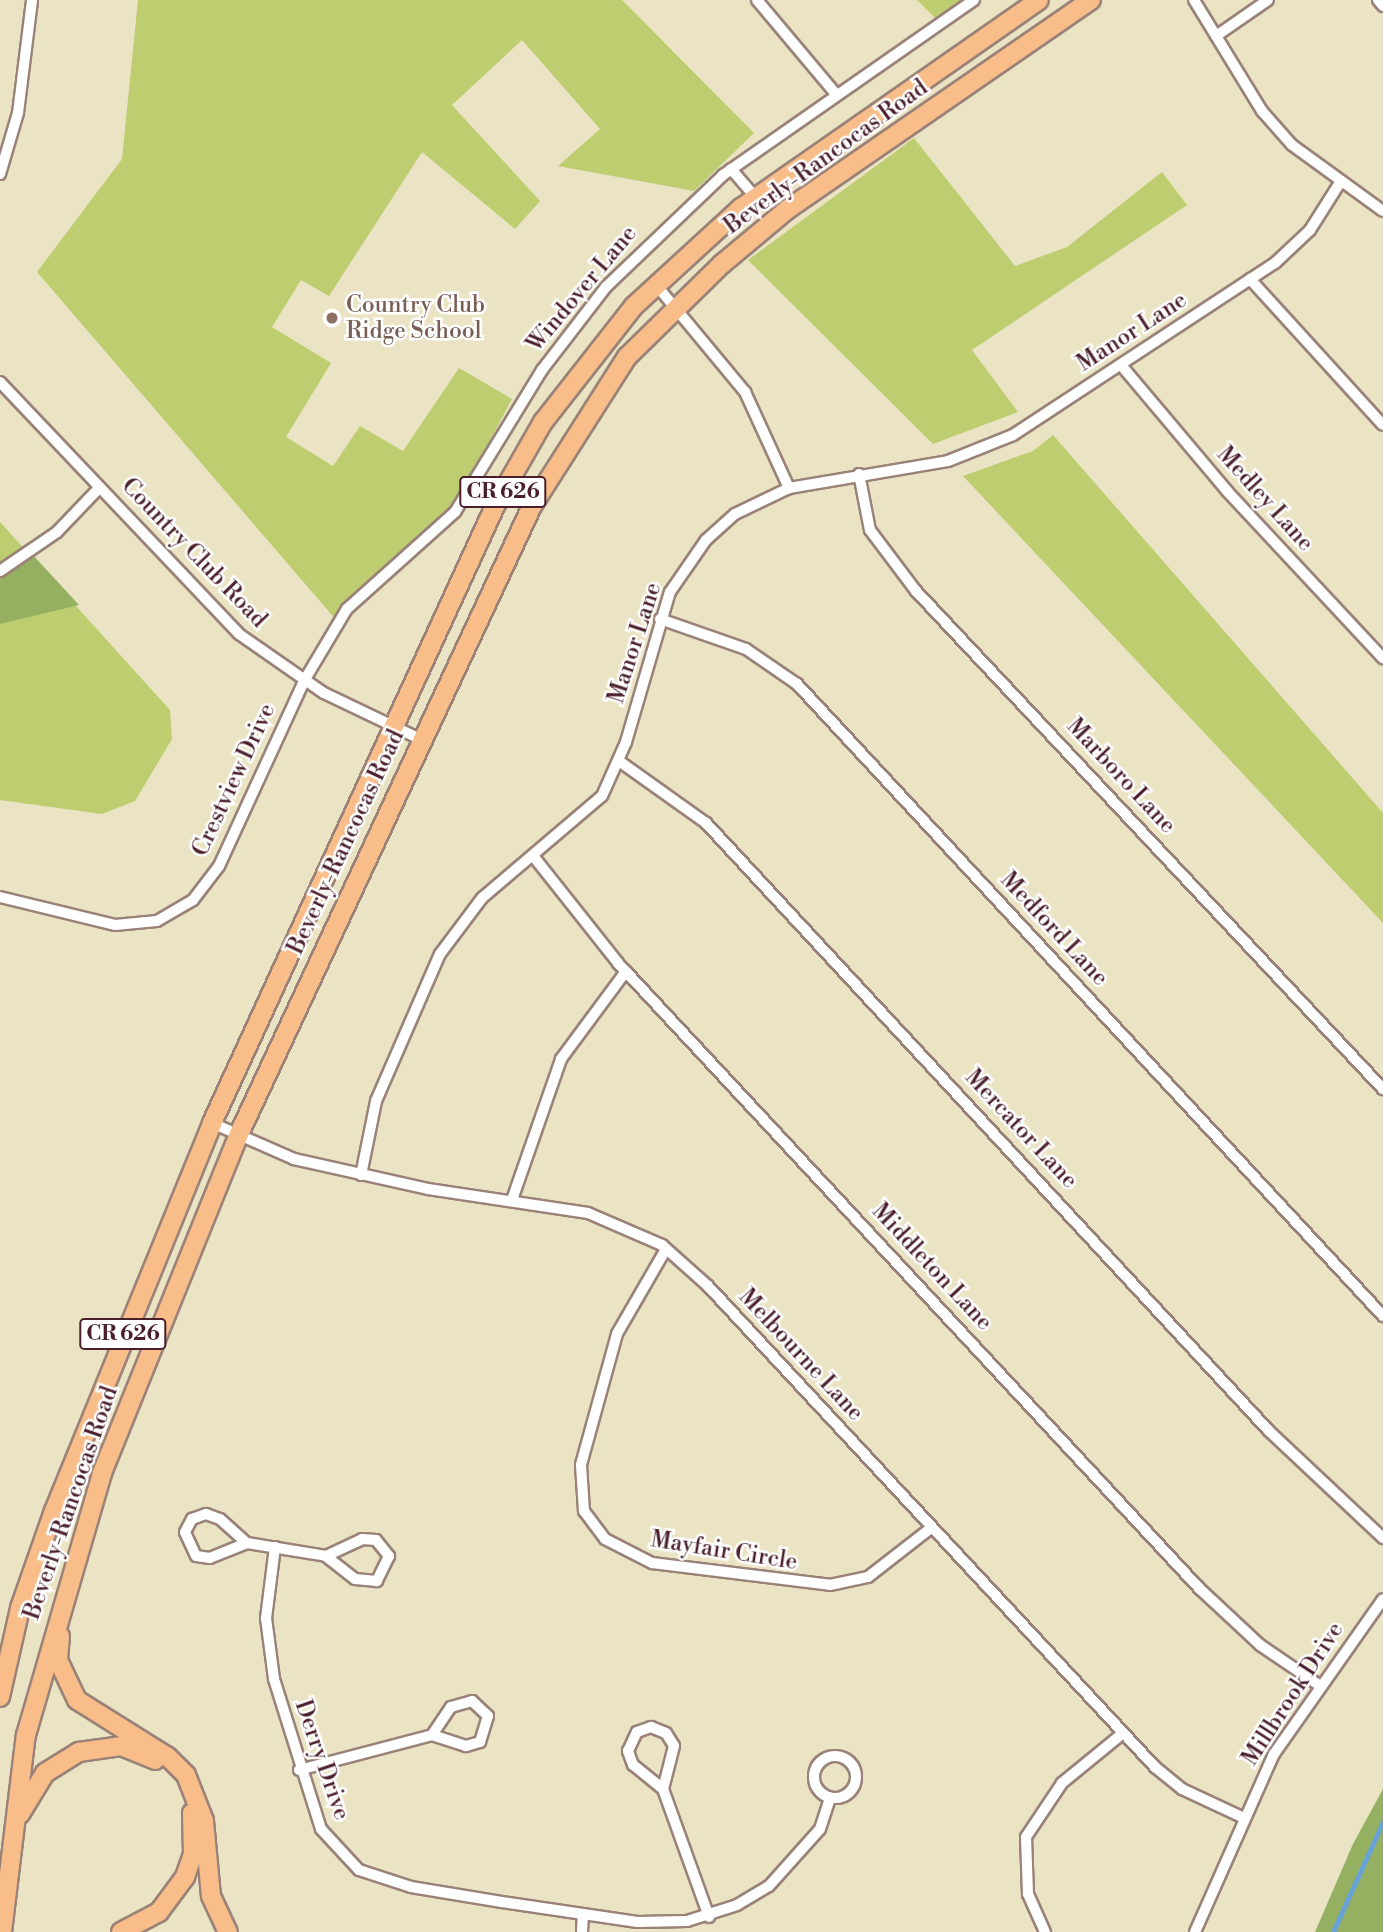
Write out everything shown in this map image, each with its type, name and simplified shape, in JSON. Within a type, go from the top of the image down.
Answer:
[{"type":"main road","name":"Beverly-Rancocas Road","points":[[1,1689],[54,1511],[212,1123],[495,506],[543,422],[591,354],[657,286],[755,197],[1039,0]]},
{"type":"main road","name":"Beverly-Rancocas Road","points":[[2,1932],[12,1830],[26,1735],[63,1592],[103,1473],[239,1134],[420,739],[532,506],[578,427],[626,357],[676,307],[789,209],[1091,0]]},
{"type":"main road","points":[[63,1592],[58,1660],[64,1682],[96,1716],[146,1742],[186,1776],[205,1821],[211,1896],[228,1932]]},
{"type":"main road","points":[[12,1830],[45,1773],[79,1752],[121,1746],[163,1765],[190,1805],[192,1854],[165,1905],[121,1932]]},
{"type":"street","points":[[0,174],[18,113],[32,0]]},
{"type":"street","points":[[757,0],[836,93]]},
{"type":"street","name":"Windover Lane","points":[[304,681],[360,594],[455,512],[542,370],[589,308],[641,248],[731,169],[836,93],[974,0]]},
{"type":"street","points":[[1194,0],[1262,111],[1292,145],[1383,211]]},
{"type":"street","points":[[1216,36],[1268,0]]},
{"type":"street","points":[[1378,0],[1383,6]]},
{"type":"street","points":[[731,169],[755,197]]},
{"type":"street","name":"Manor Lane","points":[[361,1175],[376,1101],[440,954],[482,898],[588,812],[619,761],[660,619],[680,573],[706,540],[735,514],[789,488],[948,461],[992,446],[1250,279],[1300,241],[1341,181]]},
{"type":"street","points":[[1250,279],[1383,425]]},
{"type":"street","points":[[657,286],[745,392],[789,488]]},
{"type":"street","name":"Medley Lane","points":[[1121,365],[1227,491],[1383,658]]},
{"type":"street","name":"Country Club Road","points":[[0,382],[223,621],[304,681],[420,739]]},
{"type":"street","name":"Marboro Lane","points":[[859,474],[870,530],[902,575],[1383,1089]]},
{"type":"street","points":[[0,571],[57,532],[100,487]]},
{"type":"street","name":"Medford Lane","points":[[660,619],[746,649],[797,684],[1383,1316]]},
{"type":"street","name":"Crestview Drive","points":[[0,897],[115,925],[176,912],[219,866],[304,681]]},
{"type":"street","name":"Mercator Lane","points":[[619,761],[706,823],[1268,1430],[1383,1538]]},
{"type":"street","name":"Middleton Lane","points":[[534,857],[626,971],[1215,1605],[1319,1685]]},
{"type":"street","points":[[512,1199],[561,1059],[626,971]]},
{"type":"street","name":"Melbourne Lane","points":[[212,1123],[294,1159],[361,1175],[512,1199],[608,1219],[666,1249],[708,1286],[1168,1779],[1244,1818]]},
{"type":"street","name":"Mayfair Circle","points":[[666,1249],[617,1334],[582,1465],[584,1511],[605,1539],[652,1563],[830,1585],[875,1573],[931,1528]]},
{"type":"street","points":[[247,1543],[214,1515],[192,1519],[185,1532],[190,1552],[203,1558],[247,1543],[275,1547],[326,1556],[362,1582],[383,1577],[389,1563],[382,1544],[369,1538],[326,1556]]},
{"type":"street","name":"Derry Drive","points":[[275,1547],[268,1637],[299,1770],[321,1829],[359,1870],[411,1887],[583,1914],[654,1923],[709,1917],[754,1897],[783,1873],[820,1829],[830,1798]]},
{"type":"street","name":"Millbrook Drive","points":[[1195,1932],[1274,1754],[1319,1685],[1383,1599]]},
{"type":"street","points":[[299,1770],[432,1735],[473,1745],[485,1737],[488,1716],[479,1704],[457,1703],[432,1735]]},
{"type":"street","points":[[663,1789],[674,1746],[659,1729],[643,1729],[632,1738],[629,1759],[663,1789],[709,1917]]},
{"type":"street","points":[[1045,1932],[1028,1894],[1026,1838],[1062,1783],[1123,1733]]},
{"type":"street","points":[[582,1932],[583,1914]]},
{"type":"green space","name":"Country Club Ridge School","points":[[138,0],[622,0],[754,133],[694,191],[558,166],[600,129],[522,40],[452,105],[540,201],[515,229],[422,152],[329,296],[301,280],[272,327],[331,363],[286,437],[333,466],[360,426],[403,451],[459,368],[512,399],[448,520],[337,621],[37,272],[122,159]]},
{"type":"green space","points":[[917,0],[975,0],[940,23]]},
{"type":"green space","points":[[914,138],[1015,266],[1067,247],[1162,172],[1187,205],[972,350],[1018,412],[933,444],[748,260]]},
{"type":"green space","points":[[1053,435],[1383,813],[1383,923],[963,476],[1033,451]]},
{"type":"green space","points":[[0,522],[170,710],[172,739],[135,801],[102,814],[0,800]]},
{"type":"green space","points":[[32,554],[79,605],[0,624],[0,562]]},
{"type":"green space","points":[[1383,1789],[1383,1932],[1315,1932],[1353,1844]]},
{"type":"waterway","points":[[1333,1932],[1383,1822]]},
{"type":"place","name":"Country Club Ridge School","points":[[332,318]]}]
